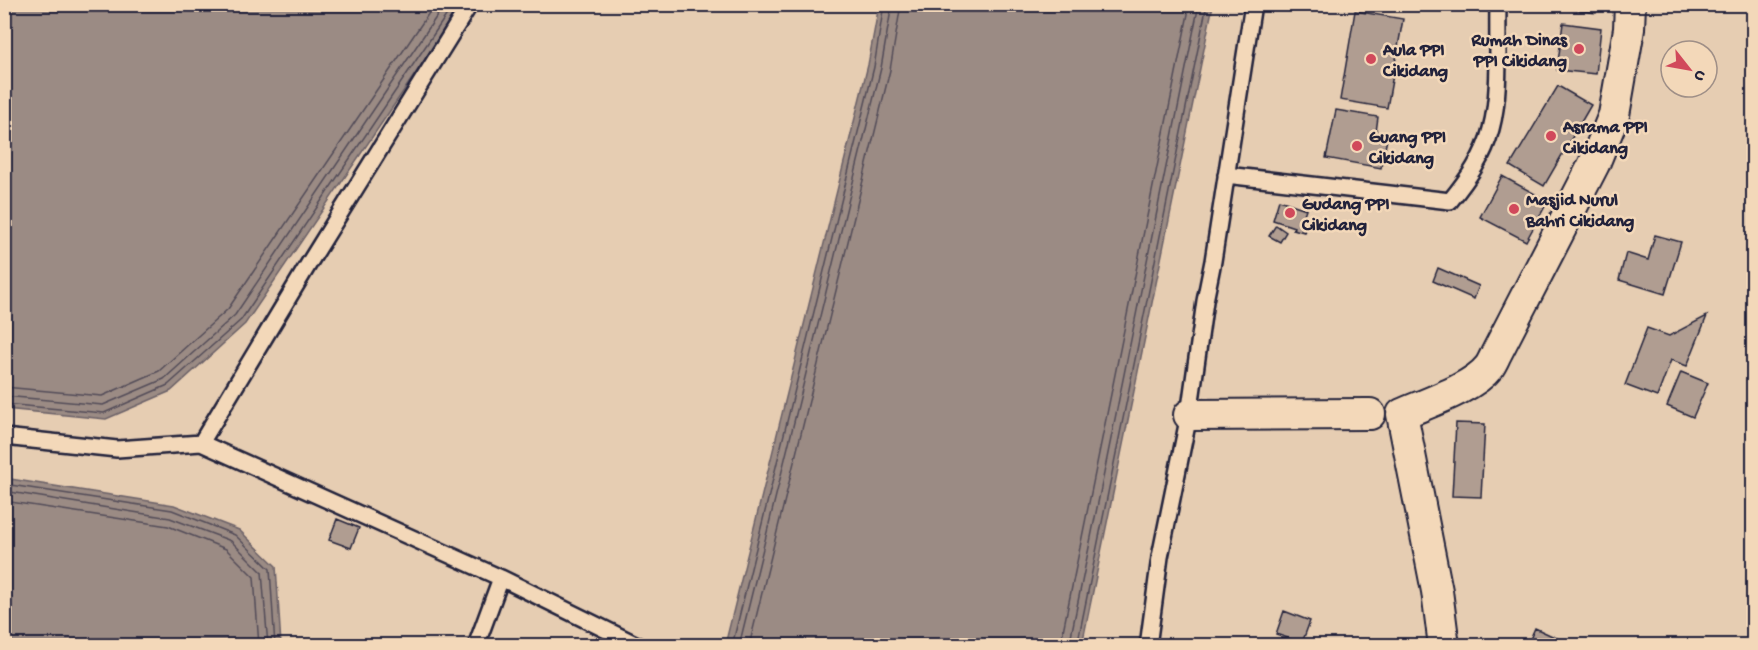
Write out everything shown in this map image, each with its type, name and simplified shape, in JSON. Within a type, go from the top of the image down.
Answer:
[{"type":"street","points":[[1444,645],[1437,591],[1402,414],[1444,397],[1478,377],[1489,367],[1594,164],[1614,115],[1629,29],[1630,4]]},
{"type":"street","points":[[1189,415],[1370,414]]},
{"type":"lane","points":[[201,442],[311,260],[471,4]]},
{"type":"lane","points":[[1148,645],[1160,557],[1189,415],[1253,4]]},
{"type":"lane","points":[[1226,175],[1450,201],[1469,177],[1491,130],[1496,99],[1498,4]]},
{"type":"lane","points":[[4,437],[117,449],[201,442],[501,578],[639,645]]},
{"type":"lane","points":[[476,645],[501,578]]},
{"type":"water","points":[[4,5],[462,5],[245,324],[171,391],[106,419],[5,409]]},
{"type":"water","points":[[879,5],[1213,5],[1082,645],[725,645],[868,65]]},
{"type":"water","points":[[4,478],[174,505],[239,530],[276,566],[281,645],[5,645]]},
{"type":"building","name":"Rumah Dinas PPI Cikidang","points":[[1561,4],[1597,4],[1596,13],[1561,8]]},
{"type":"building","name":"Aula PPI Cikidang","points":[[1355,11],[1403,19],[1387,108],[1340,100]]},
{"type":"building","name":"Rumah Dinas PPI Cikidang","points":[[1563,23],[1601,28],[1596,74],[1557,70]]},
{"type":"building","name":"Asrama PPI Cikidang","points":[[1558,86],[1591,105],[1544,186],[1510,166]]},
{"type":"building","name":"Guang PPI Cikidang","points":[[1336,110],[1378,117],[1376,132],[1388,134],[1381,168],[1326,158]]},
{"type":"building","name":"Masjid Nurul Bahri Cikidang","points":[[1502,176],[1548,201],[1526,241],[1480,217]]},
{"type":"building","name":"Gudang PPI Cikidang","points":[[1279,200],[1306,209],[1303,217],[1309,219],[1304,232],[1273,220]]},
{"type":"building","points":[[1276,225],[1286,232],[1280,242],[1269,236]]},
{"type":"building","points":[[1655,235],[1681,242],[1665,294],[1619,280],[1626,253],[1648,260]]},
{"type":"building","points":[[1438,268],[1479,286],[1474,299],[1433,281]]},
{"type":"building","points":[[1707,316],[1687,366],[1671,360],[1657,397],[1625,385],[1647,328],[1669,336]]},
{"type":"building","points":[[1681,372],[1708,383],[1693,417],[1667,406]]},
{"type":"building","points":[[1456,423],[1485,424],[1481,497],[1452,496]]},
{"type":"building","points":[[337,519],[359,528],[351,548],[329,540]]},
{"type":"building","points":[[1284,611],[1310,621],[1302,643],[1276,634]]},
{"type":"building","points":[[1535,628],[1574,646],[1527,646]]},
{"type":"place","name":"Rumah Dinas PPI Cikidang","points":[[1579,49]]},
{"type":"place","name":"Aula PPI Cikidang","points":[[1371,59]]},
{"type":"place","name":"Asrama PPI Cikidang","points":[[1551,136]]},
{"type":"place","name":"Guang PPI Cikidang","points":[[1357,146]]},
{"type":"place","name":"Masjid Nurul Bahri Cikidang","points":[[1514,209]]},
{"type":"place","name":"Gudang PPI Cikidang","points":[[1290,213]]}]
